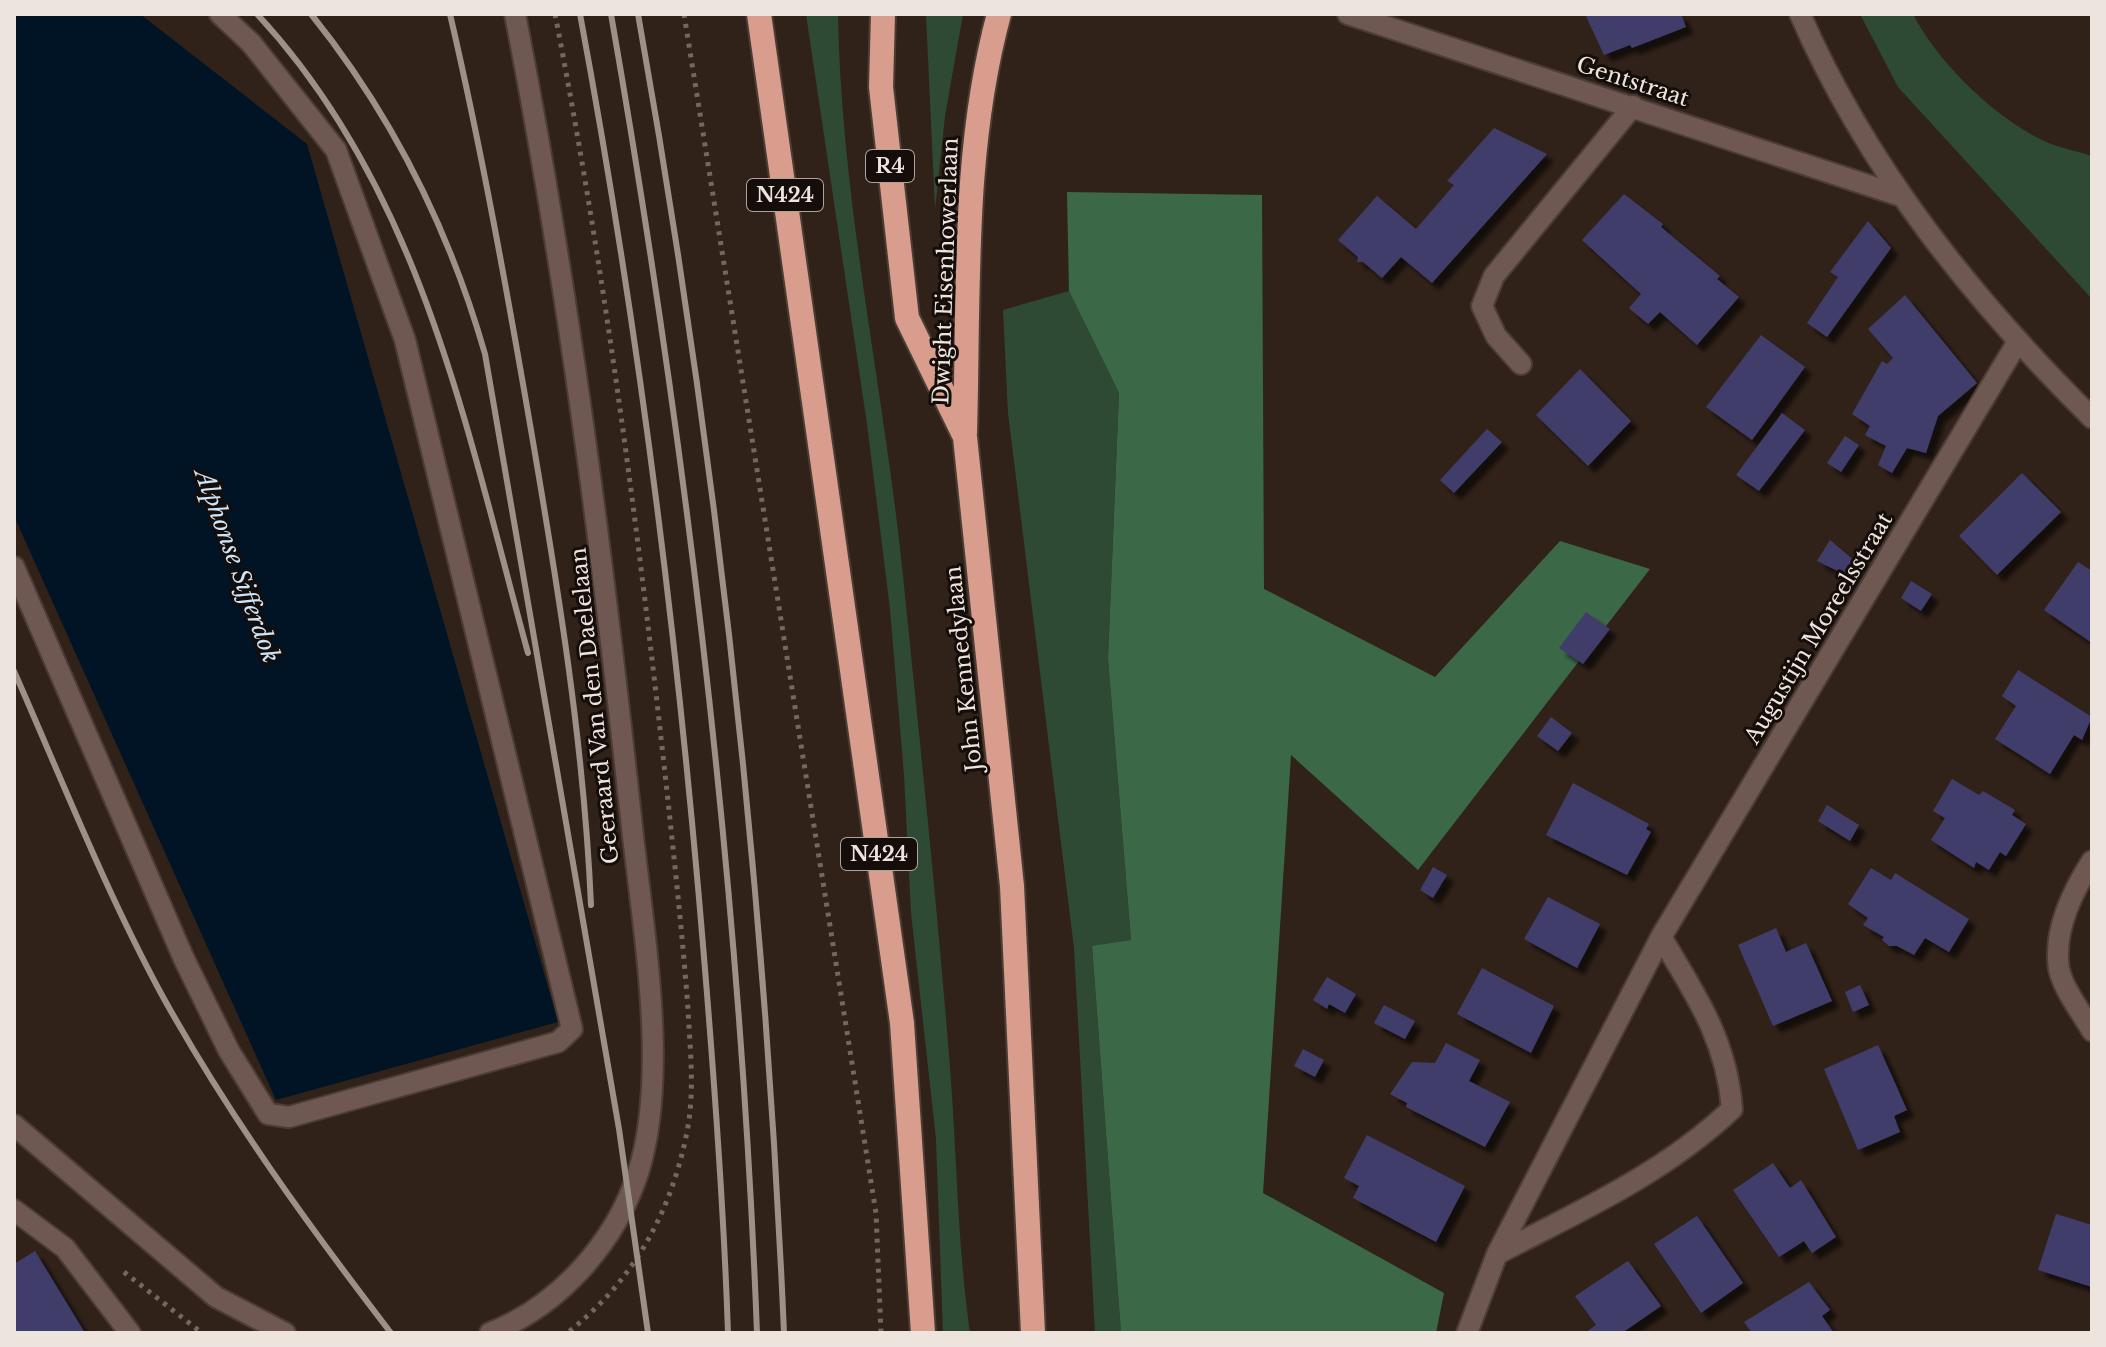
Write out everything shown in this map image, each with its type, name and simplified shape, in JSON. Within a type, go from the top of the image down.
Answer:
[{"type":"highway","name":"N424","points":[[759,14],[902,1023],[923,1333]]},
{"type":"highway","name":"John Kennedylaan","points":[[883,14],[881,87],[907,318],[965,437],[1012,886],[1033,1333]]},
{"type":"highway","name":"Dwight Eisenhowerlaan","points":[[965,437],[968,236],[974,149],[989,49],[999,14]]},
{"type":"street","points":[[14,567],[184,959],[229,1051],[268,1114],[289,1117],[558,1042],[572,1029],[405,340],[336,150],[251,43],[220,14]]},
{"type":"street","name":"Geeraard Van den Daelelaan","points":[[490,1333],[530,1313],[564,1287],[613,1227],[637,1175],[653,1090],[646,963],[603,556],[545,176],[515,14]]},
{"type":"street","name":"Gentstraat","points":[[1348,14],[1901,196]]},
{"type":"street","points":[[1800,14],[1826,72],[1901,196],[2017,343],[2092,418]]},
{"type":"street","points":[[1521,364],[1496,336],[1482,306],[1494,276],[1633,106]]},
{"type":"street","name":"Augustijn Moreelsstraat","points":[[1467,1333],[1497,1254],[1661,937],[2017,343]]},
{"type":"street","points":[[2092,861],[2081,877],[2059,933],[2059,971],[2092,1031]]},
{"type":"street","points":[[1497,1254],[1647,1177],[1696,1143],[1732,1109],[1729,1073],[1707,1014],[1661,937]]},
{"type":"street","points":[[14,1125],[216,1297],[285,1333]]},
{"type":"street","points":[[14,1210],[65,1248],[130,1333]]},
{"type":"path","points":[[684,14],[876,1213],[881,1333]]},
{"type":"green space","points":[[806,14],[838,14],[847,155],[895,506],[922,765],[946,1018],[960,1238],[970,1333],[943,1333],[936,1139],[911,913],[904,775],[890,609],[867,424]]},
{"type":"green space","points":[[926,14],[963,14],[945,116],[935,209]]},
{"type":"green space","points":[[1860,14],[1913,14],[1937,51],[1987,103],[2044,141],[2092,156],[2092,299],[1898,87]]},
{"type":"green space","points":[[1067,192],[1262,195],[1264,589],[1435,677],[1560,541],[1650,569],[1418,870],[1291,755],[1263,1193],[1444,1293],[1436,1333],[1121,1333],[1092,946],[1131,940],[1108,659],[1119,393],[1069,291]]},
{"type":"green space","points":[[1069,291],[1119,393],[1108,659],[1131,940],[1092,947],[1121,1333],[1095,1333],[1074,948],[1008,413],[1003,310]]},
{"type":"water","name":"Alphonse Sifferdok","points":[[14,14],[140,14],[307,144],[558,1022],[276,1100],[14,516]]},
{"type":"building","points":[[1585,14],[1681,14],[1686,27],[1632,48],[1630,45],[1604,55]]},
{"type":"building","points":[[1494,128],[1547,154],[1432,283],[1401,257],[1382,278],[1363,262],[1357,262],[1358,257],[1338,240],[1377,196],[1416,229],[1454,185],[1447,181]]},
{"type":"building","points":[[1624,194],[1663,224],[1661,227],[1720,276],[1717,279],[1739,297],[1697,345],[1660,312],[1648,324],[1629,308],[1641,294],[1582,240]]},
{"type":"building","points":[[1868,221],[1891,248],[1827,337],[1807,323],[1838,277],[1830,272]]},
{"type":"building","points":[[1905,295],[1977,383],[1938,416],[1926,453],[1907,448],[1892,473],[1878,465],[1886,446],[1865,435],[1870,426],[1852,414],[1882,361],[1887,364],[1893,358],[1868,329]]},
{"type":"building","points":[[1761,335],[1805,367],[1752,440],[1706,407]]},
{"type":"building","points":[[1580,369],[1631,421],[1588,466],[1536,415]]},
{"type":"building","points":[[1782,413],[1805,430],[1759,491],[1736,475]]},
{"type":"building","points":[[1487,429],[1502,442],[1454,493],[1440,480]]},
{"type":"building","points":[[1845,436],[1859,445],[1841,472],[1827,463]]},
{"type":"building","points":[[2022,473],[2061,512],[1997,575],[1959,536]]},
{"type":"building","points":[[1830,540],[1855,561],[1846,575],[1817,561]]},
{"type":"building","points":[[2078,562],[2092,571],[2092,643],[2044,610]]},
{"type":"building","points":[[1911,581],[1932,594],[1921,611],[1901,598]]},
{"type":"building","points":[[1586,612],[1610,629],[1583,664],[1559,648]]},
{"type":"building","points":[[2018,670],[2092,717],[2082,740],[2074,735],[2050,774],[1995,739],[2016,706],[2002,696]]},
{"type":"building","points":[[1551,717],[1572,733],[1558,751],[1537,736]]},
{"type":"building","points":[[1952,779],[1979,795],[1983,791],[2015,810],[2012,815],[2026,824],[2006,856],[2000,852],[1989,870],[1976,862],[1974,868],[1931,840],[1945,818],[1933,811]]},
{"type":"building","points":[[1573,783],[1649,824],[1646,829],[1651,832],[1627,875],[1546,835]]},
{"type":"building","points":[[1827,805],[1859,825],[1850,841],[1818,821]]},
{"type":"building","points":[[1433,867],[1447,875],[1433,898],[1420,890]]},
{"type":"building","points":[[1871,868],[1891,880],[1895,873],[1969,919],[1949,952],[1925,938],[1914,955],[1897,946],[1889,946],[1882,940],[1884,937],[1863,925],[1868,918],[1848,904]]},
{"type":"building","points":[[1548,897],[1600,924],[1577,968],[1524,939]]},
{"type":"building","points":[[1776,928],[1786,952],[1806,943],[1832,1001],[1773,1026],[1738,945]]},
{"type":"building","points":[[1482,968],[1554,1006],[1531,1053],[1457,1014]]},
{"type":"building","points":[[1327,977],[1356,994],[1345,1013],[1329,1004],[1327,1009],[1313,1000]]},
{"type":"building","points":[[1860,985],[1869,1005],[1853,1012],[1845,992]]},
{"type":"building","points":[[1384,1005],[1415,1021],[1405,1039],[1374,1023]]},
{"type":"building","points":[[1446,1043],[1480,1060],[1469,1081],[1510,1102],[1485,1147],[1406,1107],[1407,1103],[1390,1094],[1412,1062],[1435,1063]]},
{"type":"building","points":[[1878,1045],[1907,1110],[1894,1116],[1900,1132],[1858,1150],[1824,1069]]},
{"type":"building","points":[[1303,1049],[1324,1060],[1315,1077],[1294,1066]]},
{"type":"building","points":[[1367,1135],[1465,1186],[1436,1242],[1353,1198],[1359,1186],[1344,1178]]},
{"type":"building","points":[[1773,1163],[1790,1188],[1801,1180],[1836,1237],[1812,1253],[1804,1241],[1779,1257],[1733,1190]]},
{"type":"building","points":[[2056,1214],[2092,1225],[2092,1287],[2038,1270]]},
{"type":"building","points":[[1697,1216],[1743,1283],[1701,1313],[1654,1244]]},
{"type":"building","points":[[35,1251],[85,1333],[14,1333],[14,1264]]},
{"type":"building","points":[[1628,1261],[1661,1306],[1622,1333],[1585,1333],[1596,1325],[1575,1296]]},
{"type":"building","points":[[1809,1282],[1830,1310],[1822,1316],[1834,1333],[1752,1333],[1744,1322]]},
{"type":"railway","points":[[257,14],[313,83],[360,156],[398,234],[431,315],[458,398],[528,653]]},
{"type":"railway","points":[[311,14],[368,93],[415,175],[454,262],[485,354],[619,1129],[648,1333]]},
{"type":"railway","points":[[450,14],[494,222],[551,548],[576,726],[591,905]]},
{"type":"railway","points":[[580,14],[618,231],[650,449],[676,668],[712,1054],[728,1333]]},
{"type":"railway","points":[[611,14],[663,342],[706,671],[738,1001],[757,1333]]},
{"type":"railway","points":[[638,14],[691,342],[733,671],[764,1002],[784,1333]]},
{"type":"railway","points":[[14,671],[103,876],[142,957],[188,1041],[271,1169],[391,1333]]}]
